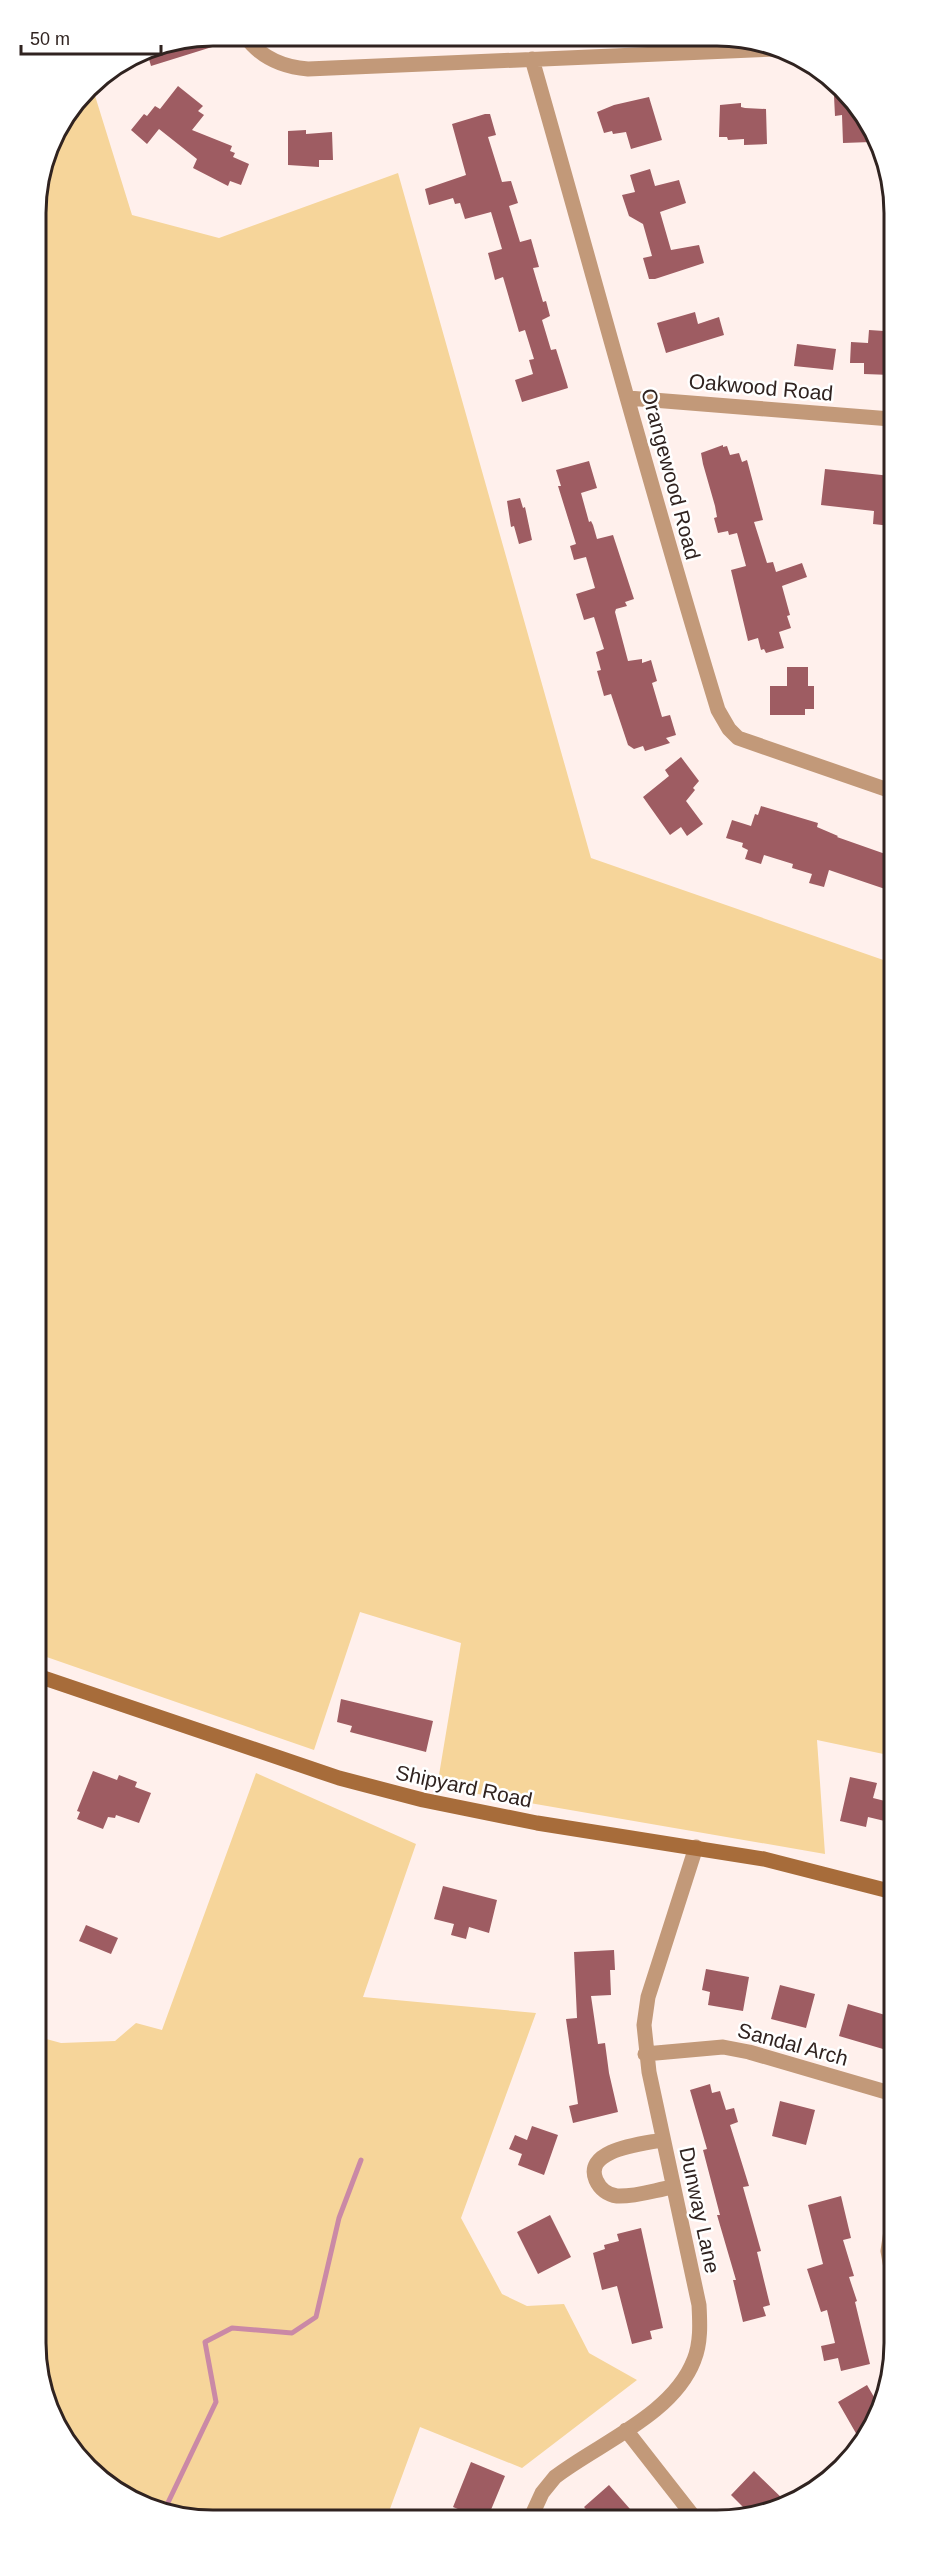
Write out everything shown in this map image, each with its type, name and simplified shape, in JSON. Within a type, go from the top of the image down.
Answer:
[{"type":"street","points":[[255,46],[270,59],[296,68],[749,50]]},
{"type":"street","name":"Orangewood Road","points":[[532,59],[670,555],[718,711],[729,729],[738,738],[884,789]]},
{"type":"street","name":"Oakwood Road","points":[[628,398],[884,418]]},
{"type":"street","name":"Shipyard Road","points":[[46,1678],[329,1775],[423,1800],[537,1823],[764,1859],[883,1889]]},
{"type":"street","name":"Dunway Lane","points":[[534,2510],[542,2493],[555,2477],[660,2406],[681,2384],[694,2360],[700,2331],[699,2305],[645,2054],[644,2025],[648,1997],[696,1847]]},
{"type":"street","name":"Sandal Arch","points":[[645,2054],[723,2047],[749,2052],[883,2091]]},
{"type":"street","points":[[662,2140],[608,2153],[599,2160],[594,2177],[604,2192],[615,2196],[673,2187]]},
{"type":"street","points":[[626,2430],[689,2510]]},
{"type":"shaded area","points":[[95,97],[132,215],[219,238],[398,173],[591,858],[884,960],[883,1754],[817,1740],[825,1854],[437,1787],[461,1643],[360,1612],[314,1750],[46,1657],[47,203],[52,171],[59,150],[81,112]]},
{"type":"shaded area","points":[[256,1773],[416,1844],[363,1997],[536,2013],[461,2218],[502,2294],[527,2306],[564,2304],[589,2353],[637,2380],[522,2468],[420,2427],[390,2510],[192,2508],[160,2501],[130,2487],[112,2475],[88,2452],[64,2416],[55,2396],[48,2364],[46,2342],[46,2039],[61,2043],[115,2041],[136,2023],[162,2030]]},
{"type":"building","points":[[212,46],[212,47],[151,66],[149,60],[160,55]]},
{"type":"building","points":[[178,86],[203,106],[198,111],[204,115],[192,130],[232,146],[230,151],[235,153],[233,157],[249,164],[241,185],[230,181],[228,186],[193,168],[197,159],[159,129],[147,144],[131,130],[144,114],[147,116],[155,106],[160,109]]},
{"type":"building","points":[[834,96],[849,112],[867,142],[843,143],[842,115],[835,116]]},
{"type":"building","points":[[649,97],[662,140],[631,149],[626,132],[604,133],[597,112],[614,105]]},
{"type":"building","points":[[741,103],[741,107],[745,108],[766,109],[767,144],[744,145],[744,139],[728,140],[727,137],[719,137],[720,105]]},
{"type":"building","points":[[490,114],[496,135],[488,137],[502,182],[511,181],[518,203],[509,206],[520,242],[531,239],[539,267],[533,268],[543,302],[546,301],[550,316],[542,320],[551,350],[556,349],[568,388],[522,402],[515,380],[533,374],[529,360],[534,359],[525,330],[519,332],[503,277],[495,280],[488,253],[502,249],[491,212],[465,219],[460,203],[455,204],[453,198],[429,205],[425,189],[466,175],[452,124]]},
{"type":"building","points":[[306,130],[306,134],[332,132],[333,160],[319,160],[319,167],[288,165],[288,131]]},
{"type":"building","points":[[650,169],[655,186],[679,180],[686,203],[660,212],[671,250],[699,245],[704,263],[655,279],[649,279],[643,258],[652,256],[643,224],[629,216],[622,195],[635,192],[630,175]]},
{"type":"building","points":[[695,312],[698,324],[719,317],[724,335],[666,353],[657,323]]},
{"type":"building","points":[[869,330],[884,331],[884,375],[864,374],[864,363],[850,363],[851,342],[868,343]]},
{"type":"building","points":[[797,344],[836,349],[833,370],[794,366]]},
{"type":"building","points":[[723,445],[723,447],[727,446],[730,455],[739,453],[742,462],[747,460],[763,520],[754,522],[767,563],[773,562],[776,572],[802,563],[807,577],[782,586],[791,628],[779,632],[784,648],[766,653],[764,649],[761,650],[758,638],[748,641],[731,570],[746,566],[737,533],[729,535],[728,531],[718,533],[714,518],[717,517],[715,506],[701,453]]},
{"type":"building","points":[[589,461],[597,488],[581,493],[589,522],[591,521],[593,525],[597,539],[613,535],[634,599],[625,602],[627,606],[616,609],[615,612],[628,661],[642,659],[642,663],[651,660],[657,681],[652,683],[662,717],[670,715],[676,735],[666,738],[670,743],[645,751],[643,746],[634,749],[628,745],[611,694],[604,696],[597,671],[601,670],[596,652],[604,649],[594,617],[584,620],[576,594],[595,588],[586,557],[574,560],[570,546],[576,544],[558,486],[561,486],[556,470]]},
{"type":"building","points":[[825,469],[884,475],[884,525],[873,524],[874,511],[821,505]]},
{"type":"building","points":[[520,498],[523,508],[525,507],[532,540],[519,544],[514,526],[511,527],[507,501]]},
{"type":"building","points":[[787,667],[808,667],[808,686],[814,686],[814,709],[805,709],[805,715],[770,715],[770,686],[787,686]]},
{"type":"building","points":[[681,757],[699,781],[686,801],[703,824],[687,836],[681,827],[670,835],[643,797],[669,776],[665,770]]},
{"type":"building","points":[[761,806],[818,823],[817,827],[837,837],[884,853],[884,889],[829,870],[824,887],[809,883],[812,874],[792,868],[793,864],[764,855],[761,864],[745,859],[748,850],[742,847],[743,843],[726,838],[732,820],[751,826],[755,814],[758,815]]},
{"type":"building","points":[[341,1699],[433,1721],[426,1752],[350,1732],[352,1726],[337,1722]]},
{"type":"building","points":[[93,1771],[117,1780],[119,1775],[137,1782],[135,1787],[151,1793],[139,1823],[116,1815],[115,1818],[108,1817],[103,1829],[77,1819],[80,1812],[77,1811]]},
{"type":"building","points":[[850,1777],[877,1783],[873,1798],[883,1801],[883,1821],[868,1817],[866,1827],[840,1821]]},
{"type":"building","points":[[443,1886],[497,1900],[489,1933],[469,1927],[466,1939],[451,1935],[454,1924],[434,1919]]},
{"type":"building","points":[[86,1925],[118,1938],[111,1954],[79,1941]]},
{"type":"building","points":[[614,1950],[615,1970],[610,1970],[611,1995],[591,1996],[598,2044],[605,2043],[618,2112],[573,2123],[569,2106],[578,2104],[566,2019],[577,2018],[574,1952]]},
{"type":"building","points":[[706,1969],[749,1977],[743,2011],[708,2005],[710,1992],[702,1990]]},
{"type":"building","points":[[780,1985],[815,1994],[806,2028],[771,2019]]},
{"type":"building","points":[[848,2004],[883,2014],[883,2049],[839,2036]]},
{"type":"building","points":[[710,2084],[712,2093],[720,2091],[726,2110],[734,2108],[738,2122],[730,2125],[749,2186],[743,2187],[761,2251],[757,2252],[770,2305],[763,2307],[766,2316],[743,2322],[733,2280],[736,2280],[717,2215],[720,2215],[703,2150],[707,2149],[690,2090]]},
{"type":"building","points":[[780,2101],[815,2110],[806,2145],[772,2136]]},
{"type":"building","points":[[532,2126],[558,2135],[544,2175],[518,2165],[522,2154],[509,2149],[515,2135],[527,2140]]},
{"type":"building","points":[[841,2196],[851,2238],[843,2240],[854,2276],[849,2277],[857,2301],[855,2302],[870,2364],[841,2371],[838,2358],[824,2361],[821,2346],[835,2343],[827,2310],[821,2312],[807,2269],[823,2264],[808,2205]]},
{"type":"building","points":[[550,2215],[571,2257],[538,2274],[517,2232]]},
{"type":"building","points":[[641,2228],[663,2328],[650,2331],[652,2339],[632,2344],[617,2286],[602,2290],[593,2253],[605,2249],[604,2245],[619,2241],[617,2234]]},
{"type":"building","points":[[867,2385],[874,2398],[856,2433],[838,2402]]},
{"type":"building","points":[[471,2462],[505,2476],[491,2510],[460,2510],[453,2507]]},
{"type":"building","points":[[754,2471],[781,2497],[743,2507],[731,2495]]},
{"type":"building","points":[[609,2485],[631,2510],[587,2510],[584,2507]]},
{"type":"waterway","points":[[168,2503],[216,2402],[205,2342],[232,2328],[292,2333],[316,2317],[339,2218],[361,2160]]}]
